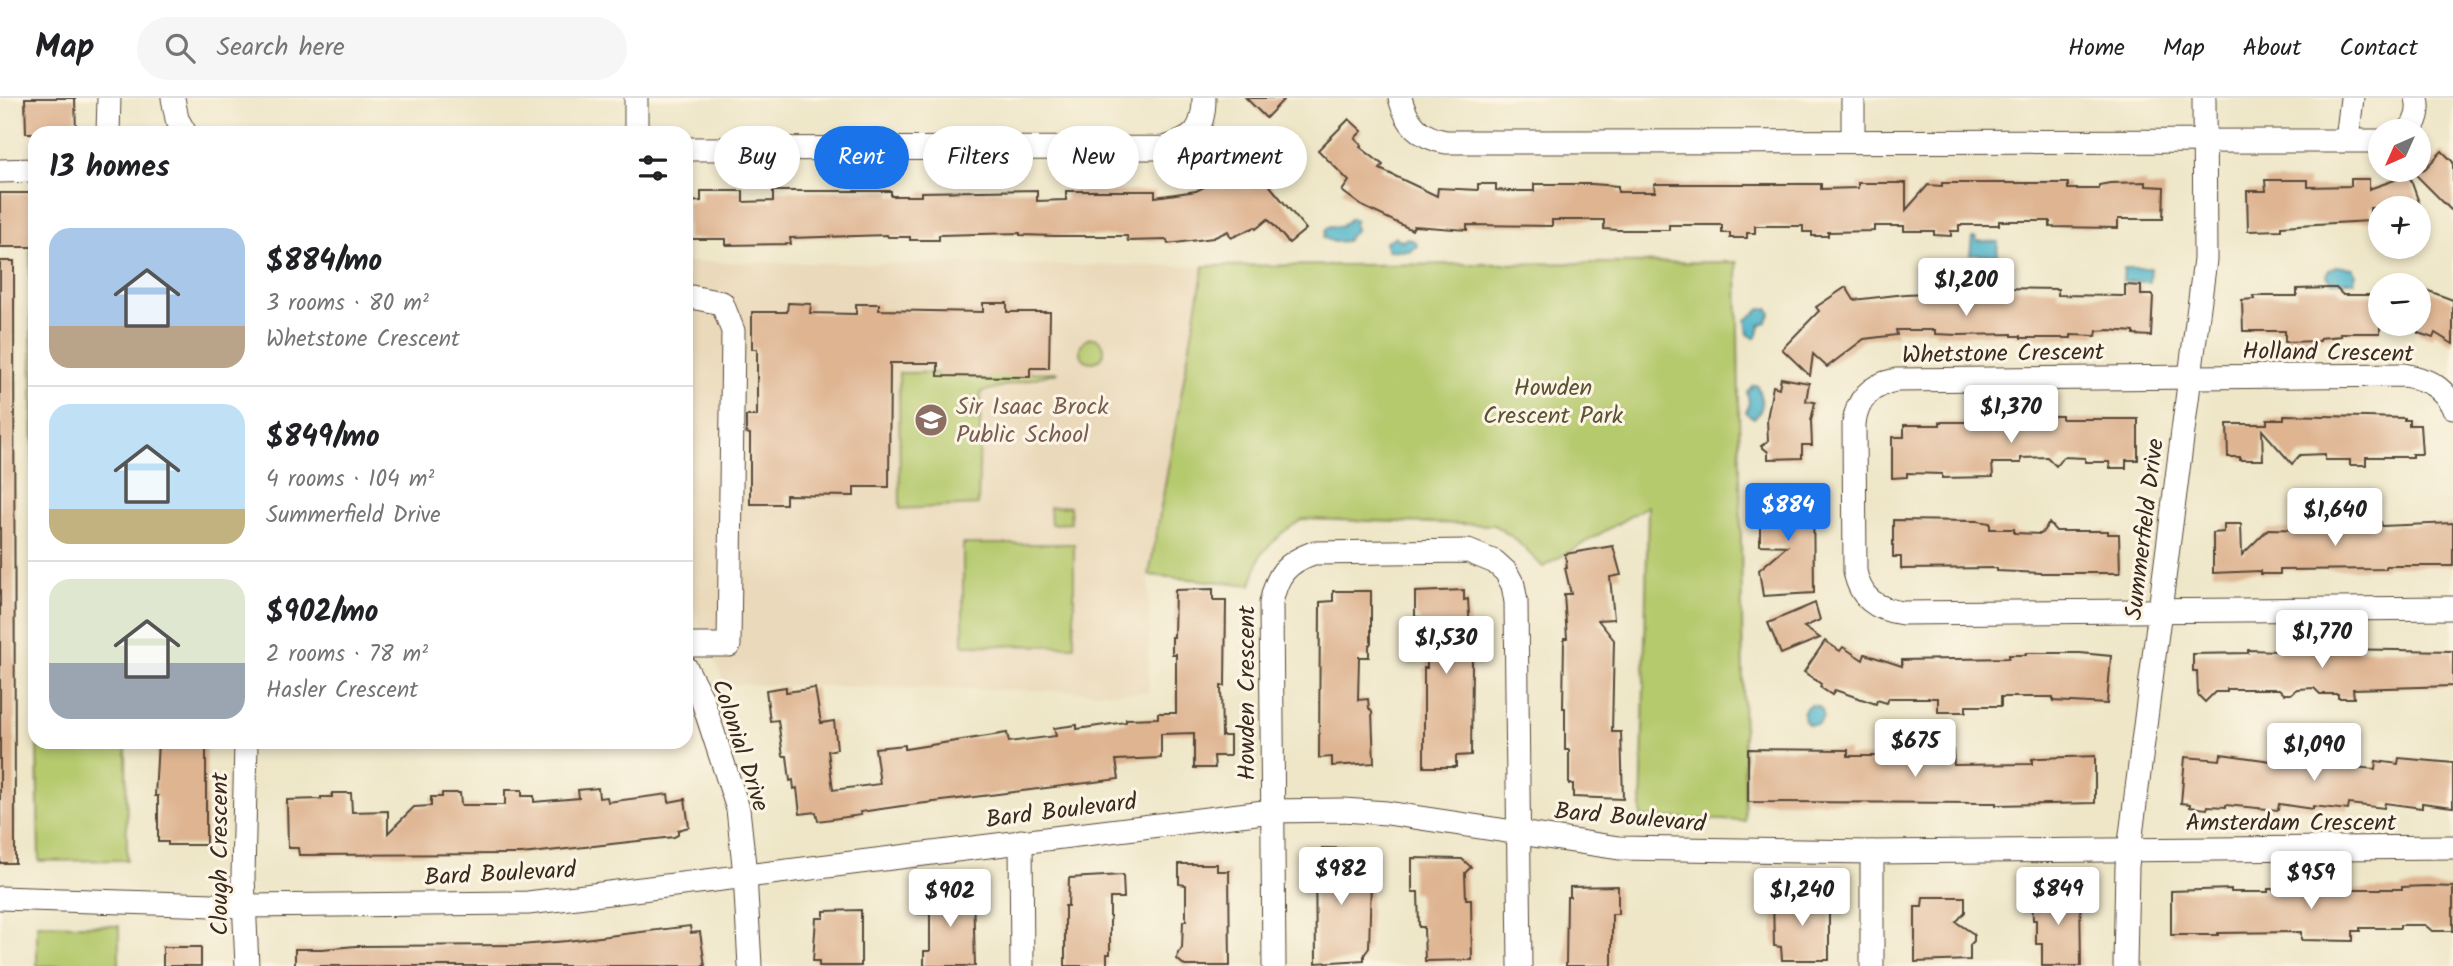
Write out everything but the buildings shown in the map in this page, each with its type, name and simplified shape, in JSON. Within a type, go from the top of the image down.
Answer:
[{"type":"street","points":[[108,126],[109,98]]},
{"type":"street","points":[[173,98],[177,119],[182,126]]},
{"type":"street","points":[[636,98],[636,126]]},
{"type":"street","points":[[693,149],[1164,148],[1188,140],[1197,131],[1203,119],[1204,98]]},
{"type":"street","points":[[1400,98],[1404,114],[1412,127],[1432,140],[1446,142],[2368,141]]},
{"type":"street","points":[[1853,98],[1853,141]]},
{"type":"street","name":"Summerfield Drive","points":[[2125,966],[2125,887],[2129,850],[2205,260],[2204,98]]},
{"type":"street","points":[[2347,140],[2352,98]]},
{"type":"street","points":[[2415,119],[2417,98]]},
{"type":"street","points":[[0,171],[28,170]]},
{"type":"street","points":[[693,297],[722,303],[733,331],[729,645],[693,645]]},
{"type":"street","name":"Holland Crescent","points":[[2191,378],[2404,375],[2433,384],[2453,407]]},
{"type":"street","name":"Whetstone Crescent","points":[[2160,611],[1902,613],[1879,608],[1864,595],[1855,571],[1854,424],[1856,413],[1866,394],[1874,387],[1896,380],[2191,378]]},
{"type":"street","name":"Howden Crescent","points":[[1274,966],[1271,603],[1274,586],[1292,562],[1313,553],[1468,551],[1495,562],[1506,572],[1513,586],[1516,602],[1520,966]]},
{"type":"street","points":[[2160,611],[2453,608]]},
{"type":"street","name":"Colonial Drive","points":[[693,682],[702,699],[738,808],[750,966]]},
{"type":"street","name":"Clough Crescent","points":[[246,749],[244,905],[247,966]]},
{"type":"street","name":"Bard Boulevard","points":[[0,898],[244,905],[528,903],[745,874],[1272,811],[1343,810],[1387,813],[1619,848],[1872,852],[2129,850]]},
{"type":"street","points":[[1021,841],[1022,966]]},
{"type":"street","name":"Amsterdam Crescent","points":[[2129,850],[2453,847]]},
{"type":"street","points":[[1872,852],[1872,966]]},
{"type":"shaded area","name":"Sir Isaac Brock Public School","points":[[693,262],[1204,266],[1149,575],[1149,693],[725,684],[693,609]]},
{"type":"green space","name":"Howden Crescent Park","points":[[1737,262],[1745,821],[1641,817],[1648,506],[1543,567],[1515,539],[1494,525],[1303,519],[1283,532],[1261,554],[1251,585],[1149,575],[1204,266]]},
{"type":"green space","points":[[1092,338],[1101,341],[1104,350],[1101,359],[1092,362],[1083,359],[1080,350],[1083,341]]},
{"type":"green space","points":[[1058,372],[981,392],[978,505],[900,509],[899,373]]},
{"type":"green space","points":[[1070,506],[1071,523],[1051,524],[1050,507]]},
{"type":"green space","points":[[963,544],[1074,544],[1074,646],[963,645]]},
{"type":"green space","points":[[37,749],[126,749],[127,860],[39,861]]},
{"type":"green space","points":[[37,924],[119,926],[119,966],[37,966]]},
{"type":"water","points":[[1351,218],[1356,220],[1355,230],[1346,241],[1334,242],[1324,238],[1326,229],[1330,226],[1341,227]]},
{"type":"water","points":[[1394,237],[1403,241],[1407,238],[1416,242],[1417,246],[1409,251],[1388,250],[1385,242]]},
{"type":"water","points":[[1972,238],[1977,241],[1998,242],[1997,255],[1970,255]]},
{"type":"water","points":[[2335,266],[2353,268],[2356,273],[2354,281],[2332,282],[2327,276],[2328,271]]},
{"type":"water","points":[[2124,268],[2151,268],[2150,282],[2123,281]]},
{"type":"water","points":[[1761,309],[1769,309],[1771,313],[1766,322],[1760,325],[1755,338],[1748,334],[1746,320]]},
{"type":"water","points":[[1753,385],[1757,385],[1762,403],[1758,415],[1754,418],[1746,413],[1749,402],[1747,392]]},
{"type":"water","points":[[1809,705],[1817,705],[1823,715],[1817,725],[1809,725],[1803,719],[1803,711]]},
{"type":"place","name":"Sir Isaac Brock Public School","points":[[931,420]]}]
